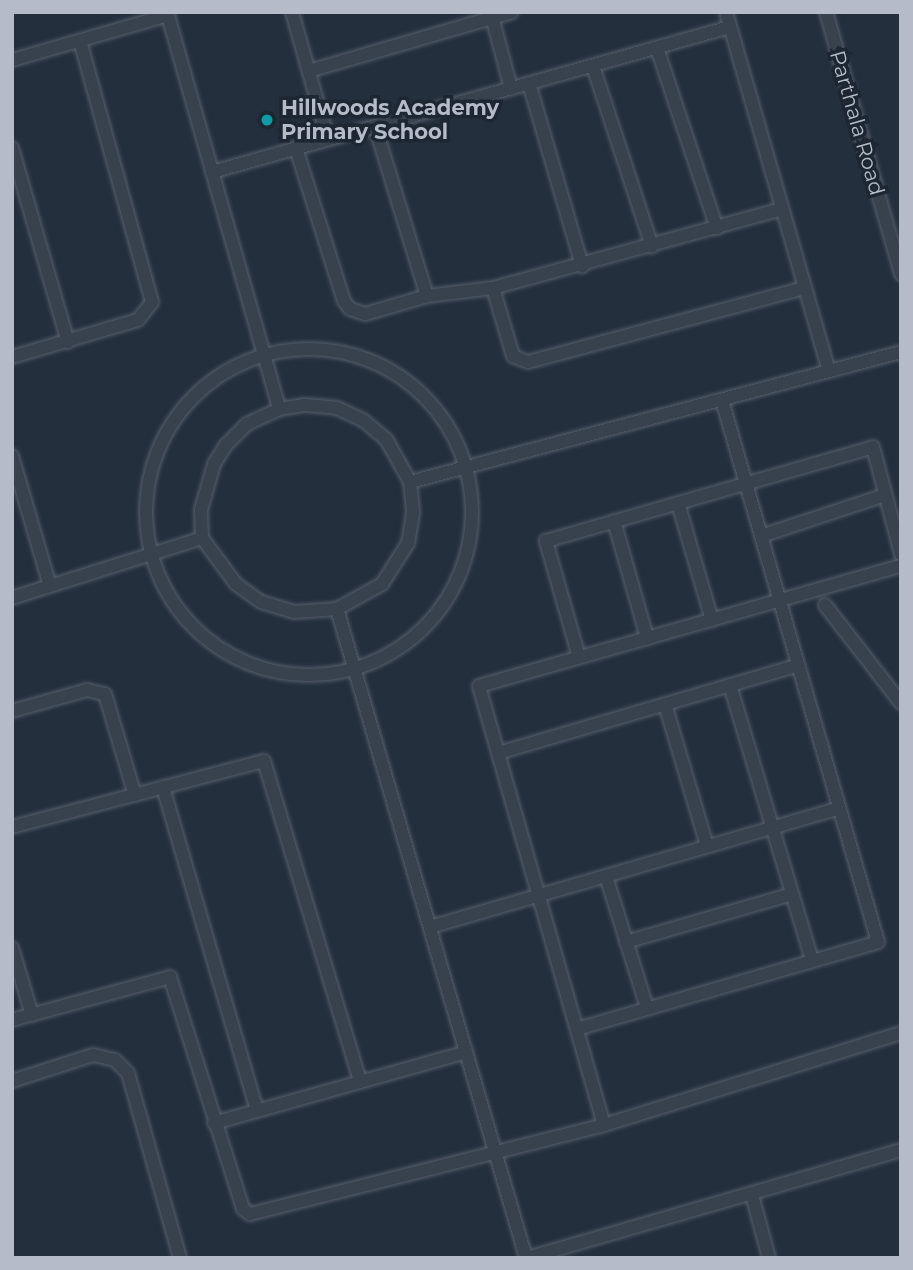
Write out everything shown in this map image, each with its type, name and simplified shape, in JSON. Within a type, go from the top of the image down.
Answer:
[{"type":"street","points":[[292,12],[328,139]]},
{"type":"street","points":[[309,71],[492,15],[512,12]]},
{"type":"street","points":[[726,12],[829,371]]},
{"type":"street","name":"Parthala Road","points":[[826,12],[901,274]]},
{"type":"street","points":[[12,60],[167,14],[279,409]]},
{"type":"street","points":[[492,15],[511,88]]},
{"type":"street","points":[[212,172],[730,27]]},
{"type":"street","points":[[12,357],[138,320],[152,302],[80,41]]},
{"type":"street","points":[[657,48],[717,228]]},
{"type":"street","points":[[593,66],[652,247]]},
{"type":"street","points":[[529,83],[582,266]]},
{"type":"street","points":[[376,126],[427,296]]},
{"type":"street","points":[[12,148],[68,342]]},
{"type":"street","points":[[296,148],[350,309],[365,314],[427,296],[493,288],[582,266],[782,209]]},
{"type":"street","points":[[493,288],[513,356],[528,362],[805,288]]},
{"type":"street","points":[[314,348],[365,358],[410,383],[445,420],[468,467],[474,517],[462,572],[432,620],[388,656],[355,668],[278,673],[225,653],[182,616],[149,555],[144,512],[154,456],[179,411],[216,376],[263,355],[314,348]]},
{"type":"street","points":[[410,482],[901,352]]},
{"type":"street","points":[[577,1029],[878,942],[722,400]]},
{"type":"street","points":[[305,405],[337,408],[363,419],[386,439],[410,482],[413,513],[408,543],[397,565],[359,600],[337,609],[294,612],[261,602],[236,584],[202,538],[201,510],[214,464],[247,424],[279,409],[305,405]]},
{"type":"street","points":[[579,657],[546,541],[873,447],[901,554]]},
{"type":"street","points":[[12,456],[50,586]]},
{"type":"street","points":[[761,536],[886,495]]},
{"type":"street","points":[[12,505],[25,501]]},
{"type":"street","points":[[678,503],[712,620]]},
{"type":"street","points":[[614,521],[647,638]]},
{"type":"street","points":[[12,598],[202,538]]},
{"type":"street","points":[[604,1125],[479,686],[901,566]]},
{"type":"street","points":[[825,605],[901,704]]},
{"type":"street","points":[[337,609],[527,1258],[558,1254],[901,1150]]},
{"type":"street","points":[[498,754],[798,665]]},
{"type":"street","points":[[730,685],[812,960]]},
{"type":"street","points":[[12,711],[87,690],[105,694],[135,795]]},
{"type":"street","points":[[665,704],[707,846]]},
{"type":"street","points":[[12,827],[264,761],[360,1082]]},
{"type":"street","points":[[163,788],[257,1111]]},
{"type":"street","points":[[430,928],[839,808]]},
{"type":"street","points":[[606,876],[647,1009]]},
{"type":"street","points":[[626,942],[792,894]]},
{"type":"street","points":[[12,948],[32,1015]]},
{"type":"street","points":[[12,1020],[170,977],[243,1209],[250,1214],[604,1125],[901,1033]]},
{"type":"street","points":[[214,1123],[466,1052]]},
{"type":"street","points":[[12,1082],[93,1055],[115,1060],[128,1073],[180,1258]]},
{"type":"street","points":[[752,1195],[769,1258]]},
{"type":"place","name":"Hillwoods Academy Primary School","points":[[267,120]]}]
